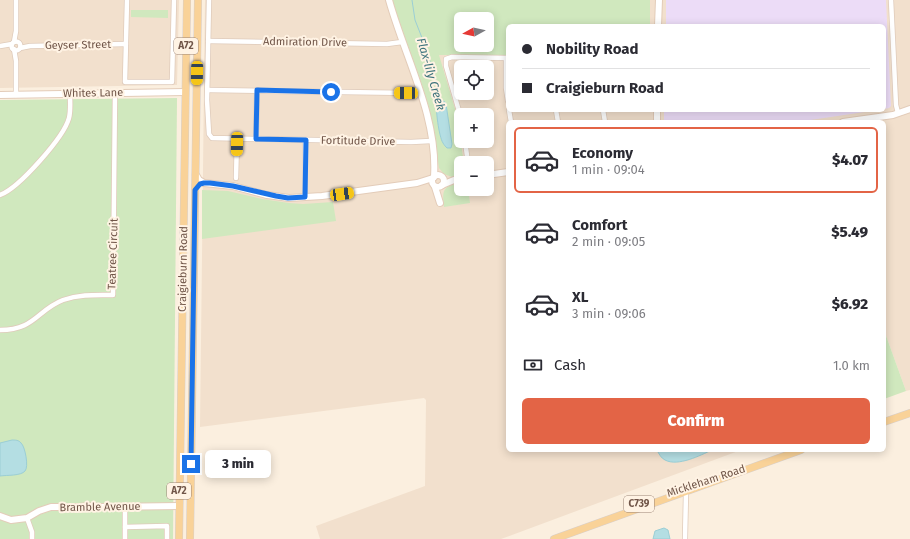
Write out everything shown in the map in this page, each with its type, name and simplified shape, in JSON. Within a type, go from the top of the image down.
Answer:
[{"type":"main road","name":"Craigieburn Road","points":[[179,539],[187,0]]},
{"type":"main road","name":"Craigieburn Road","points":[[190,539],[198,0]]},
{"type":"main road","points":[[886,421],[910,413]]},
{"type":"main road","name":"Mickleham Road","points":[[686,492],[795,452]]},
{"type":"main road","name":"Mickleham Road","points":[[554,539],[594,524],[619,512],[686,492],[775,459]]},
{"type":"street","points":[[16,0],[16,95]]},
{"type":"street","points":[[127,0],[125,82],[172,82],[174,0]]},
{"type":"street","points":[[209,0],[208,90],[412,93],[419,91]]},
{"type":"street","points":[[389,0],[426,116],[440,205]]},
{"type":"street","points":[[658,0],[658,24]]},
{"type":"street","points":[[891,0],[896,105],[898,113]]},
{"type":"street","name":"Admiration Drive","points":[[208,41],[387,44],[402,42]]},
{"type":"street","name":"Geyser Street","points":[[0,46],[126,44]]},
{"type":"street","points":[[458,108],[445,62],[446,59],[452,57],[506,58]]},
{"type":"street","name":"Fortitude Drive","points":[[208,90],[209,134],[210,137],[214,139],[431,141]]},
{"type":"street","points":[[256,139],[257,90]]},
{"type":"street","name":"Whites Lane","points":[[0,95],[185,92]]},
{"type":"street","name":"Teatree Circuit","points":[[0,330],[15,329],[25,326],[62,300],[84,295],[113,295],[115,93]]},
{"type":"street","points":[[0,195],[28,174],[62,132],[69,119],[70,94]]},
{"type":"street","points":[[856,120],[898,113],[910,109]]},
{"type":"street","points":[[236,178],[237,139]]},
{"type":"street","points":[[305,197],[306,140]]},
{"type":"street","points":[[494,174],[506,172]]},
{"type":"street","points":[[196,175],[199,180],[204,183],[233,186],[288,198],[327,195],[417,183],[454,180]]},
{"type":"street","points":[[195,190],[198,186],[204,183]]},
{"type":"street","points":[[685,539],[686,492]]},
{"type":"street","name":"Bramble Avenue","points":[[0,516],[11,520],[27,518],[39,511],[51,508],[88,506],[179,506]]},
{"type":"street","points":[[125,507],[126,539]]},
{"type":"street","points":[[27,518],[32,532],[32,539]]},
{"type":"street","points":[[125,527],[167,526],[167,539]]},
{"type":"shaded area","points":[[0,0],[179,0],[177,85],[0,88]]},
{"type":"shaded area","points":[[205,0],[910,0],[910,390],[906,391],[886,336],[886,120],[506,120],[506,452],[736,452],[501,539],[320,539],[316,526],[425,486],[426,400],[424,398],[200,427]]},
{"type":"shaded area","points":[[666,0],[886,0],[891,106],[886,109],[886,24],[666,24]]},
{"type":"shaded area","points":[[664,112],[864,112],[810,120],[664,120]]},
{"type":"green space","points":[[392,0],[650,0],[650,24],[506,24],[506,55],[439,55],[455,108],[454,148],[462,148],[463,156],[454,156],[454,176],[444,174],[439,168],[433,131]]},
{"type":"green space","points":[[131,10],[168,10],[168,18],[131,17]]},
{"type":"green space","points":[[177,98],[173,539],[0,539],[0,100]]},
{"type":"green space","points":[[454,184],[454,196],[469,196],[470,203],[444,207],[444,192],[450,185]]},
{"type":"green space","points":[[202,190],[228,191],[262,199],[289,203],[303,204],[333,202],[336,221],[202,239]]},
{"type":"green space","points":[[886,336],[906,391],[886,398]]},
{"type":"water","points":[[441,100],[446,104],[452,144],[451,148],[447,148],[443,144],[439,129],[437,101]]},
{"type":"water","points":[[12,440],[20,442],[24,448],[27,465],[26,469],[20,474],[0,476],[0,443]]},
{"type":"water","points":[[658,452],[708,452],[689,460],[676,462],[670,462],[660,456]]},
{"type":"water","points":[[664,528],[668,530],[670,539],[653,539],[655,531]]},
{"type":"waterway","name":"Flax-lily Creek","points":[[412,0],[415,20],[426,48],[441,100]]},
{"type":"route","points":[[191,464],[195,190],[200,184],[210,183],[233,186],[288,198],[305,197],[306,140],[256,139],[257,90],[331,92]]}]
